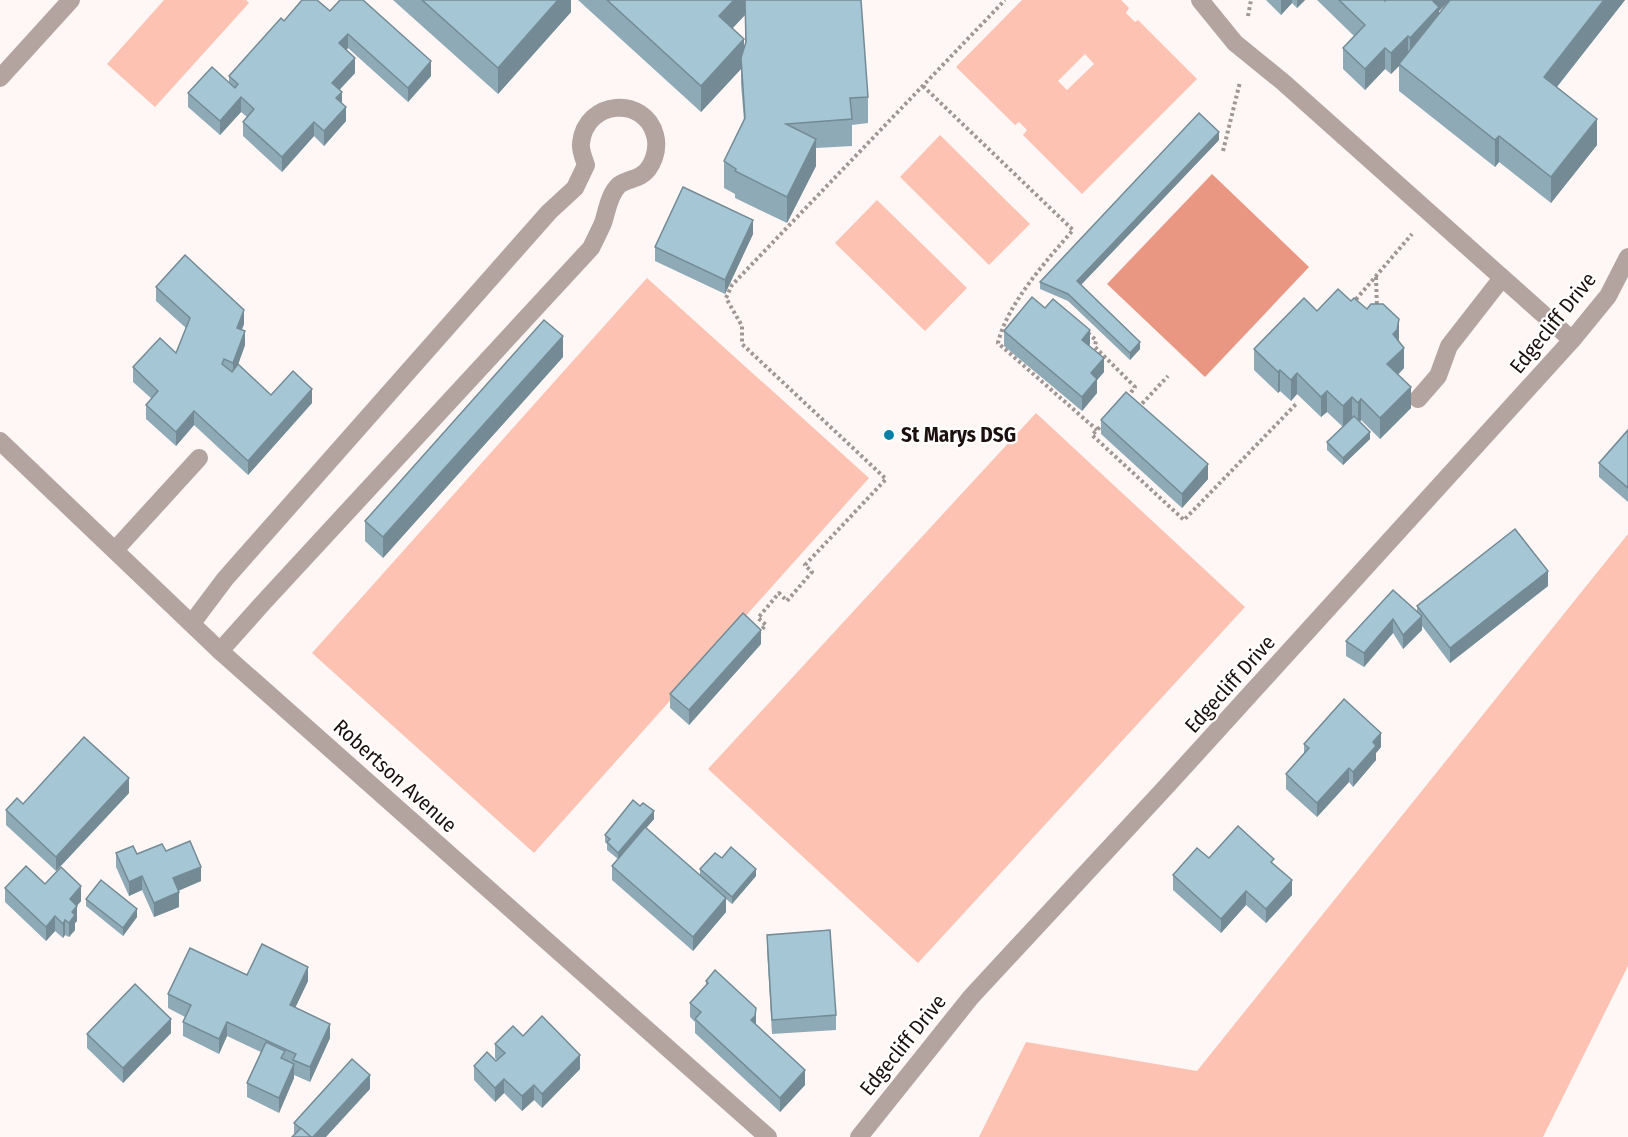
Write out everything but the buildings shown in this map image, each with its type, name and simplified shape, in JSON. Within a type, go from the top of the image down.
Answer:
[{"type":"street","points":[[0,78],[71,0]]},
{"type":"street","points":[[1206,2],[1236,43],[1283,82],[1572,340]]},
{"type":"street","points":[[192,623],[225,579],[549,212],[575,188],[586,165],[581,144],[587,124],[603,110],[625,107],[644,117],[655,135],[655,156],[643,175],[620,184],[610,200],[591,248],[220,651]]},
{"type":"street","name":"Edgecliff Drive","points":[[859,1137],[971,997],[1188,763],[1572,340],[1608,296],[1628,257]]},
{"type":"street","points":[[1418,399],[1438,376],[1449,346],[1502,278]]},
{"type":"street","name":"Robertson Avenue","points":[[0,441],[220,651],[768,1137]]},
{"type":"street","points":[[115,550],[199,458]]},
{"type":"path","points":[[753,637],[766,625],[758,618],[779,593],[787,601],[812,572],[805,565],[886,478],[742,344],[742,326],[726,298],[732,285],[1005,0]]},
{"type":"path","points":[[923,86],[1073,230],[1041,267],[1002,326],[998,343],[1097,430]]},
{"type":"path","points":[[1348,309],[1429,214]]},
{"type":"path","points":[[1376,276],[1377,315]]},
{"type":"path","points":[[1080,325],[1096,340],[1095,347],[1135,387],[1126,398],[1146,416]]},
{"type":"path","points":[[1138,408],[1168,376]]},
{"type":"path","points":[[1105,422],[1092,435],[1184,520],[1297,403]]},
{"type":"shaded area","points":[[164,0],[246,0],[249,3],[155,107],[107,64]]},
{"type":"shaded area","points":[[1022,0],[1121,0],[1129,8],[1126,13],[1135,22],[1138,20],[1197,79],[1082,194],[1023,135],[1027,130],[1019,122],[1015,125],[956,67]],"holes":[[[1085,54],[1094,64],[1067,90],[1058,81]]]},
{"type":"shaded area","points":[[940,135],[1030,224],[989,265],[900,177]]},
{"type":"shaded area","points":[[1212,174],[1309,267],[1205,377],[1107,284]]},
{"type":"shaded area","points":[[877,200],[967,288],[925,331],[835,243]]},
{"type":"shaded area","points":[[647,278],[869,478],[534,853],[312,653]]},
{"type":"shaded area","points":[[1036,413],[1245,607],[918,963],[708,769]]},
{"type":"shaded area","points":[[1628,534],[1628,966],[1543,1137],[979,1137],[1026,1042],[1197,1071]]},
{"type":"place","name":"St Marys DSG","points":[[889,435]]}]
